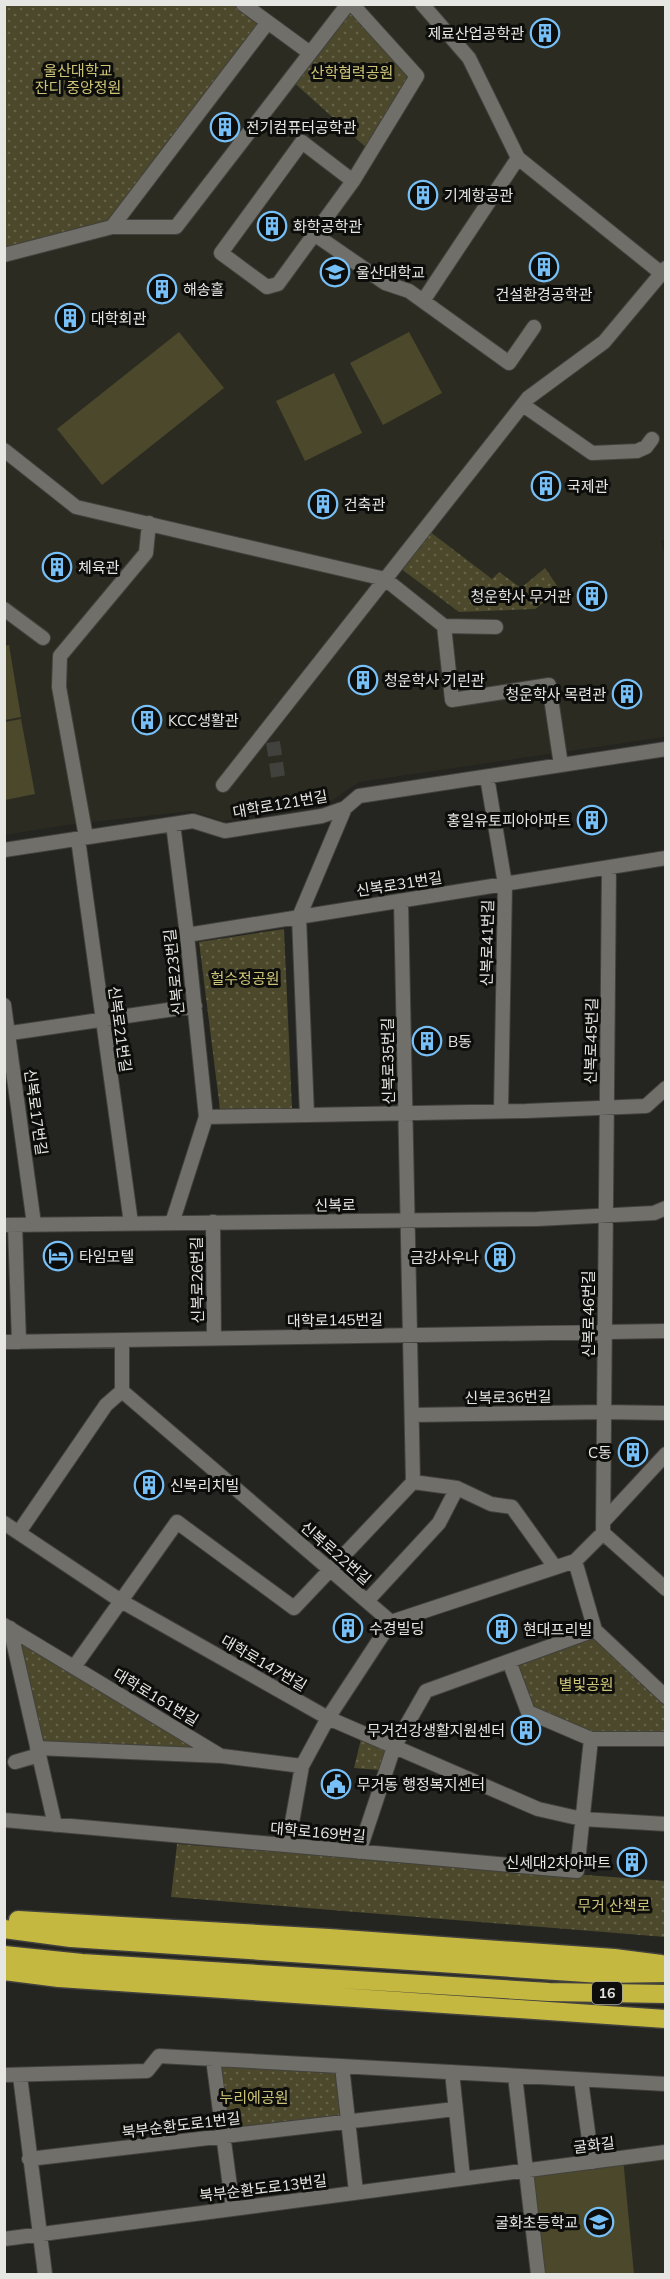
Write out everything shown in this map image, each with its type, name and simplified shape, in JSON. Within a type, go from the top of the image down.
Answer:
[{"type":"highway","points":[[4,1919],[329,1938],[614,1958],[666,1965]]},
{"type":"highway","name":"16","points":[[4,1929],[82,1939],[600,1974],[666,1972]]},
{"type":"highway","name":"16","points":[[4,1955],[82,1963],[549,1992],[666,1994]]},
{"type":"highway","points":[[4,1971],[60,1978],[666,2019]]},
{"type":"highway","points":[[527,2008],[600,2006],[666,2000]]},
{"type":"street","points":[[4,255],[112,227],[176,227],[350,4],[417,76],[353,180],[278,284],[267,286],[221,253],[302,142],[353,180]]},
{"type":"street","points":[[223,785],[528,398],[604,342],[663,271],[518,158],[469,58],[422,4]]},
{"type":"street","points":[[247,6],[310,53]]},
{"type":"street","points":[[112,227],[267,22]]},
{"type":"street","points":[[423,301],[518,158]]},
{"type":"street","points":[[314,234],[385,283],[409,291],[509,363],[534,327]]},
{"type":"street","points":[[523,405],[592,453],[637,451],[646,447],[652,439]]},
{"type":"street","points":[[4,450],[76,507],[385,579],[444,626],[496,627]]},
{"type":"street","name":"신복로21번길","points":[[130,1223],[102,1020],[82,838],[59,687],[60,656],[146,553],[149,523]]},
{"type":"street","points":[[4,609],[43,638]]},
{"type":"street","points":[[444,626],[452,700],[549,686],[561,765]]},
{"type":"street","points":[[271,724],[273,742]]},
{"type":"street","name":"대학로121번길","points":[[4,850],[194,821],[225,831],[322,816],[345,808],[359,796],[666,749]]},
{"type":"street","name":"신복로41번길","points":[[487,777],[505,884],[501,1111]]},
{"type":"street","points":[[308,1115],[299,917],[345,808]]},
{"type":"street","name":"신복로23번길","points":[[172,1223],[207,1117],[173,824]]},
{"type":"street","name":"신복로31번길","points":[[187,935],[666,858]]},
{"type":"street","name":"신복로45번길","points":[[606,1215],[609,867]]},
{"type":"street","name":"신복로35번길","points":[[401,901],[408,1220]]},
{"type":"street","name":"신복로17번길","points":[[4,1005],[6,1033],[34,1224]]},
{"type":"street","points":[[6,1033],[195,1006]]},
{"type":"street","points":[[207,1117],[646,1106],[666,1088]]},
{"type":"street","name":"신복로","points":[[10,1225],[606,1215],[654,1213],[666,1208]]},
{"type":"street","name":"신복로46번길","points":[[603,1528],[606,1215]]},
{"type":"street","points":[[74,1666],[177,1522],[294,1608],[413,1482],[408,1220]]},
{"type":"street","name":"신복로26번길","points":[[213,1222],[214,1338]]},
{"type":"street","points":[[10,1225],[12,1342]]},
{"type":"street","name":"대학로145번길","points":[[12,1342],[666,1331]]},
{"type":"street","points":[[19,1532],[106,1405],[122,1391],[122,1340]]},
{"type":"street","name":"신복로22번길","points":[[122,1391],[391,1622]]},
{"type":"street","points":[[604,1412],[666,1413]]},
{"type":"street","name":"신복로36번길","points":[[412,1415],[604,1412]]},
{"type":"street","points":[[288,1845],[302,1766],[328,1718],[391,1622],[575,1561],[666,1454]]},
{"type":"street","points":[[413,1482],[457,1488],[490,1504],[512,1507],[555,1567]]},
{"type":"street","points":[[367,1601],[439,1523],[457,1488]]},
{"type":"street","name":"대학로147번길","points":[[4,1523],[121,1601],[328,1718],[538,1809],[582,1819],[666,1824]]},
{"type":"street","points":[[603,1528],[666,1589]]},
{"type":"street","points":[[575,1561],[595,1630],[666,1696]]},
{"type":"street","points":[[7,1627],[55,1825]]},
{"type":"street","name":"대학로161번길","points":[[7,1627],[222,1756],[302,1766]]},
{"type":"street","points":[[359,1852],[394,1747],[426,1690],[595,1630]]},
{"type":"street","points":[[509,1661],[528,1712],[591,1739],[666,1739]]},
{"type":"street","points":[[582,1819],[591,1739]]},
{"type":"street","points":[[15,1762],[38,1752],[222,1756]]},
{"type":"street","name":"대학로169번길","points":[[4,1820],[577,1871],[582,1819]]},
{"type":"street","points":[[4,2075],[147,2071],[159,2056],[666,2084]]},
{"type":"street","points":[[213,2059],[233,2209]]},
{"type":"street","points":[[342,2066],[356,2192]]},
{"type":"street","points":[[452,2072],[463,2178]]},
{"type":"street","points":[[20,2076],[45,2274]]},
{"type":"street","points":[[515,2076],[538,2274]]},
{"type":"street","points":[[582,2080],[592,2162]]},
{"type":"street","name":"북부순환도로1번길","points":[[30,2159],[455,2109]]},
{"type":"street","name":"굴화길","points":[[527,2170],[666,2152]]},
{"type":"street","name":"북부순환도로13번길","points":[[4,2239],[527,2170]]},
{"type":"shaded area","name":"울산대학교","points":[[5,5],[665,5],[666,539],[661,541],[666,561],[665,737],[359,782],[324,806],[223,821],[191,811],[66,825],[5,835]]},
{"type":"shaded area","name":"굴화초등학교","points":[[665,2152],[665,2274],[538,2274],[527,2170]]},
{"type":"green space","name":"산학협력공원","points":[[348,4],[417,76],[371,152],[290,79]]},
{"type":"green space","name":"울산대학교 잔디 중앙정원","points":[[4,5],[243,5],[267,22],[112,227],[5,255]]},
{"type":"green space","points":[[179,332],[224,388],[102,485],[57,429]]},
{"type":"green space","points":[[409,332],[442,393],[383,425],[350,363]]},
{"type":"green space","points":[[334,373],[362,433],[305,461],[276,401]]},
{"type":"green space","points":[[425,528],[492,579],[499,572],[521,588],[545,568],[560,590],[535,609],[459,612],[396,565]]},
{"type":"green space","points":[[9,645],[21,717],[5,720],[5,646]]},
{"type":"green space","points":[[21,719],[35,794],[5,800],[5,722]]},
{"type":"green space","name":"헐수정공원","points":[[284,929],[292,1108],[220,1109],[199,942]]},
{"type":"green space","points":[[10,1628],[222,1756],[37,1748]]},
{"type":"green space","name":"별빛공원","points":[[595,1636],[665,1703],[665,1734],[589,1731],[532,1708],[515,1665]]},
{"type":"green space","points":[[361,1739],[387,1749],[379,1770],[354,1768]]},
{"type":"green space","name":"무거 산책로","points":[[177,1844],[665,1881],[665,1937],[171,1897]]},
{"type":"green space","name":"누리에공원","points":[[213,2059],[342,2066],[348,2122],[223,2137]]},
{"type":"green space","name":"굴화초등학교","points":[[623,2158],[634,2274],[538,2274],[527,2170]]},
{"type":"tunnel","points":[[273,742],[279,783]]},
{"type":"place","name":"제료산업공학관","points":[[545,33]]},
{"type":"place","name":"전기컴퓨터공학관","points":[[225,127]]},
{"type":"place","name":"기계항공관","points":[[423,195]]},
{"type":"place","name":"화학공학관","points":[[272,226]]},
{"type":"place","name":"건설환경공학관","points":[[544,267]]},
{"type":"place","name":"울산대학교","points":[[335,272]]},
{"type":"place","name":"해송홀","points":[[162,289]]},
{"type":"place","name":"대학회관","points":[[70,318]]},
{"type":"place","name":"국제관","points":[[546,486]]},
{"type":"place","name":"건축관","points":[[323,504]]},
{"type":"place","name":"체육관","points":[[57,567]]},
{"type":"place","name":"청운학사 무거관","points":[[592,596]]},
{"type":"place","name":"청운학사 기린관","points":[[363,680]]},
{"type":"place","name":"청운학사 목련관","points":[[627,694]]},
{"type":"place","name":"KCC생활관","points":[[147,720]]},
{"type":"place","name":"홍일유토피아아파트","points":[[592,820]]},
{"type":"place","name":"B동","points":[[427,1041]]},
{"type":"place","name":"타임모텔","points":[[58,1256]]},
{"type":"place","name":"금강사우나","points":[[500,1257]]},
{"type":"place","name":"C동","points":[[633,1452]]},
{"type":"place","name":"신복리치빌","points":[[149,1485]]},
{"type":"place","name":"수경빌딩","points":[[348,1628]]},
{"type":"place","name":"현대프리빌","points":[[502,1629]]},
{"type":"place","name":"무거건강생활지원센터","points":[[526,1730]]},
{"type":"place","name":"무거동 행정복지센터","points":[[336,1784]]},
{"type":"place","name":"신세대2차아파트","points":[[632,1862]]},
{"type":"place","name":"굴화초등학교","points":[[599,2222]]}]
